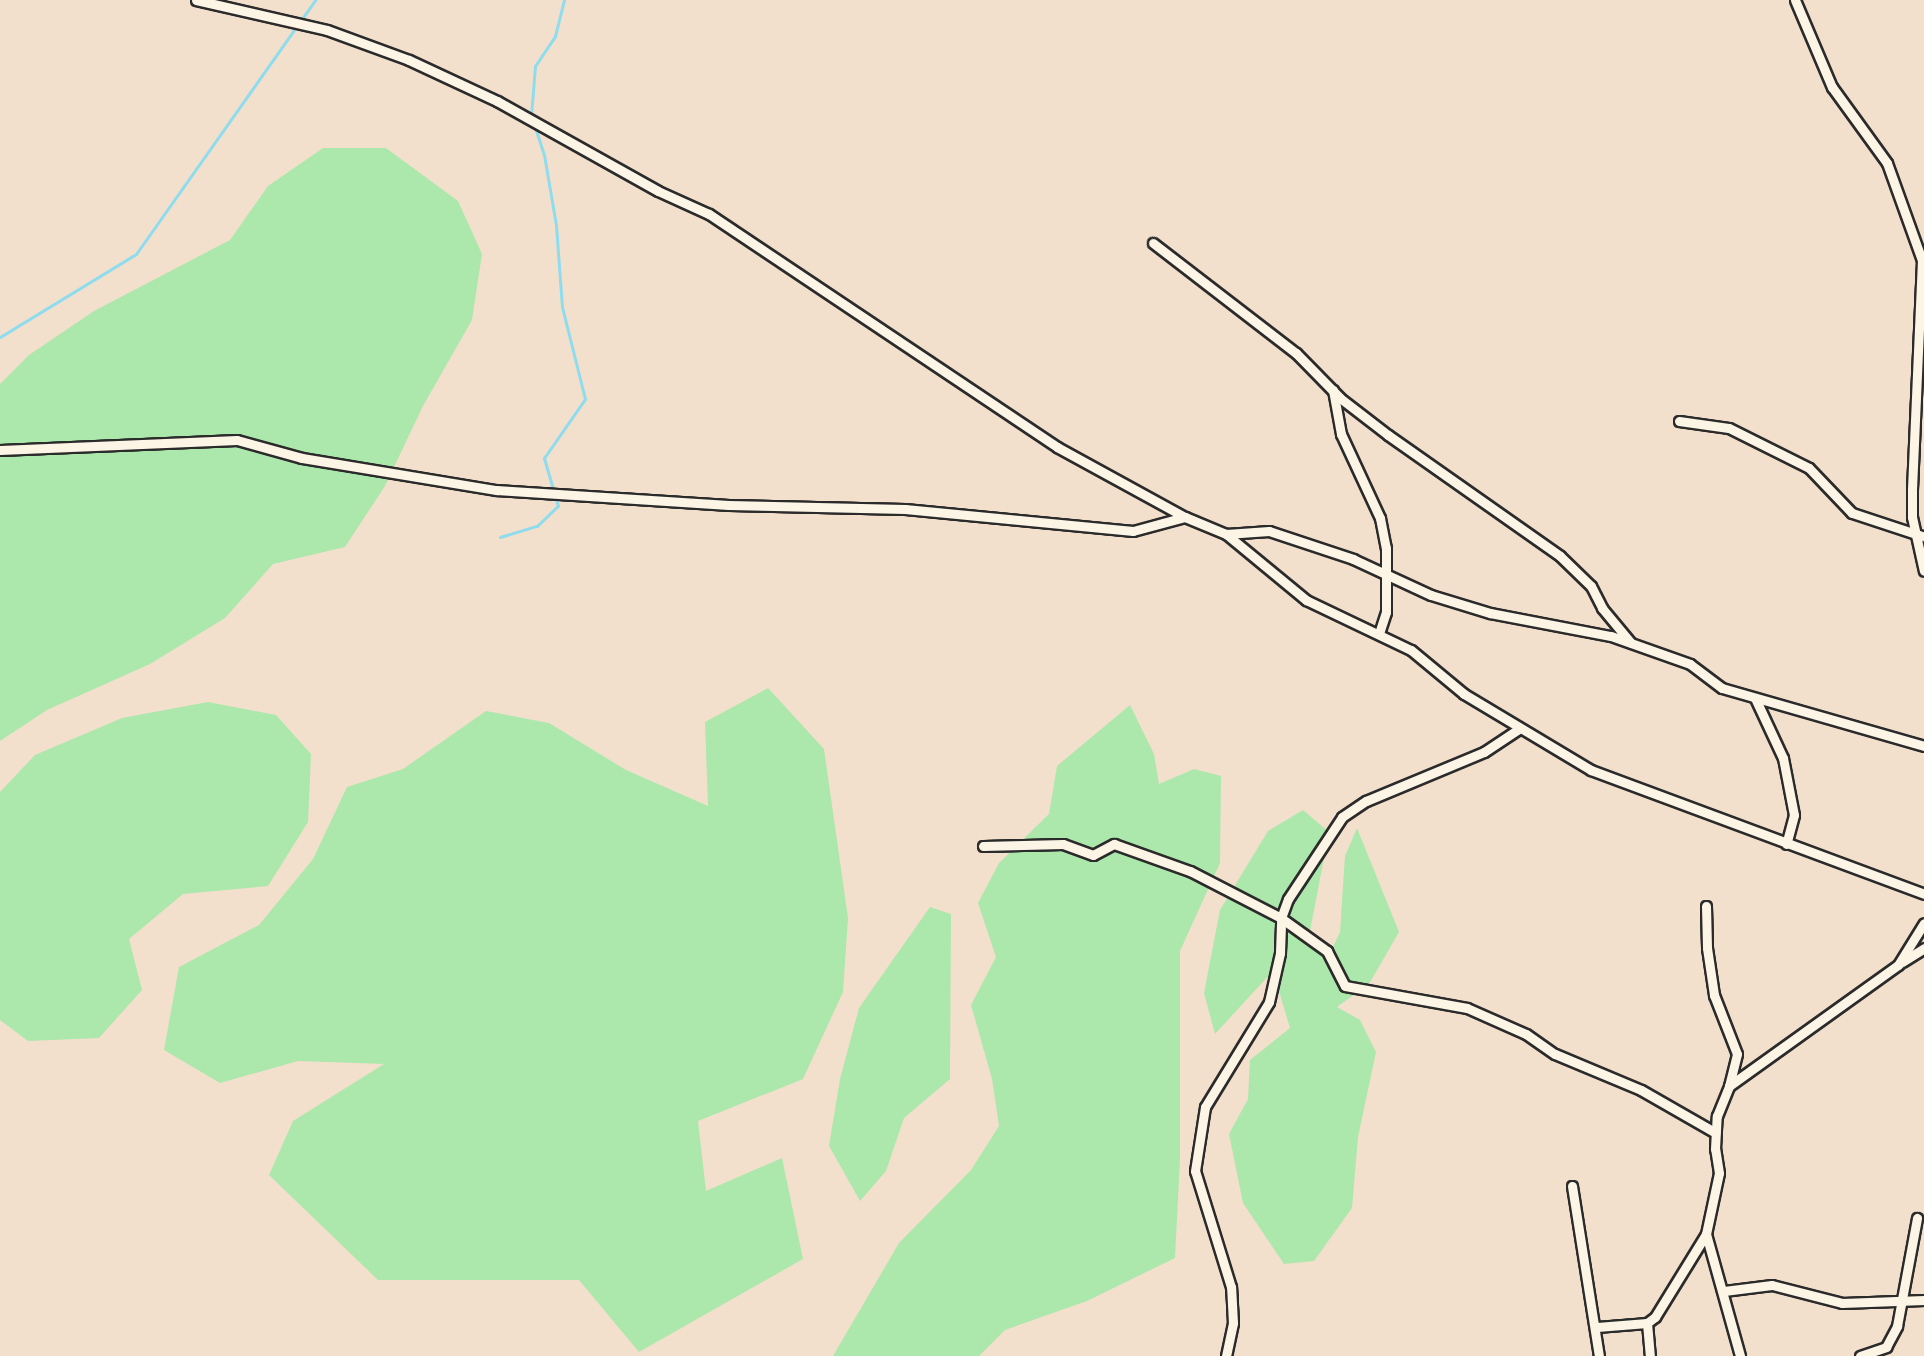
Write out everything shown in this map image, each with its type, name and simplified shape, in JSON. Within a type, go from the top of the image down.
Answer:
[{"type":"street","points":[[196,0],[327,30],[409,60],[497,101],[649,186],[709,214],[1057,447],[1185,517],[1226,534],[1306,600],[1411,650],[1464,694],[1600,774],[1924,894]]},
{"type":"street","points":[[1795,0],[1832,87],[1887,163],[1922,260],[1912,517],[1921,536],[1924,571]]},
{"type":"street","points":[[1153,243],[1296,353],[1333,390],[1495,514],[1560,556],[1592,586],[1602,608],[1632,644]]},
{"type":"street","points":[[1918,367],[1924,357]]},
{"type":"street","points":[[1333,390],[1341,434],[1380,518],[1389,576],[1386,612],[1379,633]]},
{"type":"street","points":[[1679,421],[1729,428],[1809,468],[1852,513],[1921,536]]},
{"type":"street","points":[[0,450],[237,440],[302,458],[496,490],[729,505],[905,509],[1133,531],[1185,517]]},
{"type":"street","points":[[1226,534],[1269,531],[1353,559],[1431,596],[1490,613],[1611,636],[1690,664],[1722,688],[1924,746]]},
{"type":"street","points":[[1755,698],[1783,758],[1788,780],[1794,814],[1786,844]]},
{"type":"street","points":[[1227,1356],[1233,1323],[1231,1287],[1196,1172],[1205,1107],[1269,1002],[1280,953],[1281,918],[1288,899],[1342,817],[1366,801],[1484,752],[1520,728]]},
{"type":"street","points":[[982,846],[1063,844],[1093,855],[1114,844],[1190,871],[1281,918],[1327,951],[1345,986],[1467,1008],[1526,1034],[1564,1058],[1641,1090],[1716,1133]]},
{"type":"street","points":[[1597,1327],[1647,1323],[1672,1294],[1706,1234],[1719,1173],[1717,1116],[1729,1086],[1737,1054],[1714,995],[1707,948],[1706,906]]},
{"type":"street","points":[[1898,965],[1924,923]]},
{"type":"street","points":[[1729,1086],[1924,948]]},
{"type":"street","points":[[1572,1186],[1597,1327],[1599,1356]]},
{"type":"street","points":[[1860,1356],[1886,1347],[1897,1326],[1899,1302],[1917,1218]]},
{"type":"street","points":[[1706,1234],[1724,1291],[1740,1356]]},
{"type":"street","points":[[1724,1291],[1772,1285],[1842,1303],[1924,1300]]},
{"type":"street","points":[[1647,1323],[1650,1356]]},
{"type":"green space","points":[[323,148],[386,148],[458,201],[482,254],[472,320],[423,406],[385,486],[345,547],[273,564],[225,618],[150,664],[47,710],[0,741],[0,384],[29,355],[94,311],[230,240],[268,186]]},
{"type":"green space","points":[[768,688],[824,749],[848,918],[843,992],[803,1079],[698,1121],[706,1191],[782,1158],[803,1259],[639,1352],[579,1280],[378,1280],[269,1175],[293,1121],[384,1064],[298,1061],[220,1083],[164,1050],[179,967],[259,925],[313,859],[347,787],[403,769],[486,711],[549,723],[626,770],[708,806],[705,722]]},
{"type":"green space","points":[[208,702],[276,715],[311,754],[308,822],[268,886],[183,894],[129,939],[142,990],[99,1038],[28,1041],[0,1020],[0,792],[35,755],[122,718]]},
{"type":"green space","points":[[1130,705],[1154,754],[1159,784],[1194,769],[1221,776],[1220,863],[1180,951],[1180,1159],[1175,1258],[1087,1301],[1005,1330],[979,1356],[833,1356],[899,1243],[971,1170],[999,1126],[992,1079],[971,1005],[996,957],[978,903],[999,863],[1049,814],[1057,766]]},
{"type":"green space","points":[[1303,810],[1329,832],[1310,931],[1328,958],[1340,932],[1345,856],[1357,828],[1399,932],[1369,984],[1337,1007],[1360,1020],[1376,1052],[1358,1137],[1352,1208],[1314,1261],[1284,1264],[1243,1203],[1229,1134],[1248,1099],[1250,1060],[1290,1028],[1273,971],[1215,1034],[1204,993],[1220,910],[1268,831]]},
{"type":"green space","points":[[930,907],[951,914],[950,1079],[904,1118],[886,1171],[860,1201],[829,1146],[840,1079],[859,1008]]},
{"type":"waterway","points":[[0,337],[136,254],[315,0]]},
{"type":"waterway","points":[[531,116],[535,66],[555,36],[564,0]]},
{"type":"waterway","points":[[500,537],[537,526],[558,506],[544,458],[585,399],[562,307],[556,225],[544,155],[534,125]]}]
